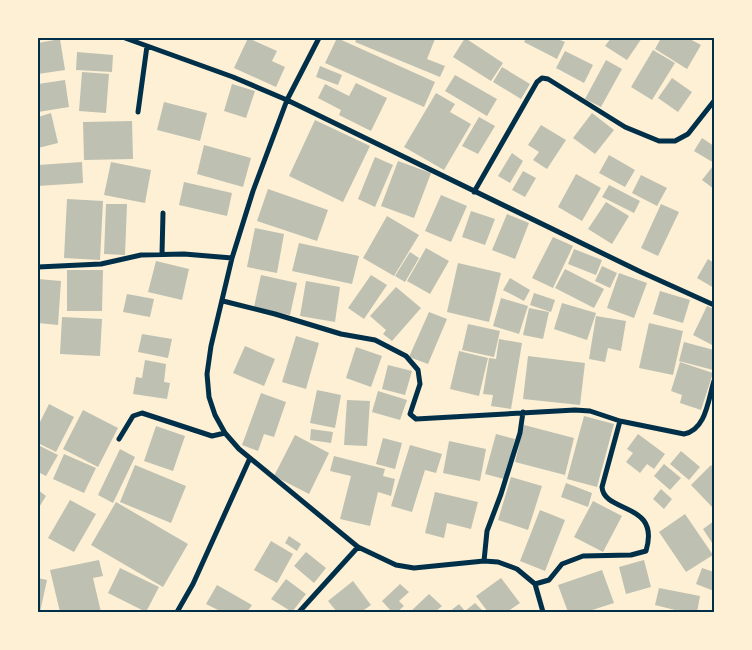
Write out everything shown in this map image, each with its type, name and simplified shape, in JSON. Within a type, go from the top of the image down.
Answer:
[{"type":"street","points":[[125,38],[233,77],[287,100],[474,192],[714,305]]},
{"type":"street","points":[[319,38],[287,100],[253,192],[232,258],[211,346],[207,374],[208,397],[215,416],[225,433],[250,458],[358,547],[396,565],[414,568],[484,561],[498,562],[516,569],[534,584],[543,612]]},
{"type":"street","points":[[138,112],[147,46]]},
{"type":"street","points":[[474,192],[537,82],[542,78],[548,79],[624,127],[659,141],[675,141],[688,134],[714,101]]},
{"type":"street","points":[[162,254],[164,213]]},
{"type":"street","points":[[38,266],[101,264],[141,255],[162,254],[232,258]]},
{"type":"street","points":[[223,302],[275,314],[341,334],[375,340],[406,356],[418,370],[420,384],[410,414],[411,418],[448,418],[523,412],[590,411],[620,421],[684,434],[694,432],[700,425],[714,381]]},
{"type":"street","points":[[484,561],[487,531],[520,433],[523,412]]},
{"type":"street","points":[[119,439],[133,416],[142,413],[212,436],[225,433]]},
{"type":"street","points":[[534,584],[549,580],[562,564],[583,556],[631,555],[646,551],[649,541],[641,516],[606,499],[602,493],[620,421]]},
{"type":"street","points":[[177,612],[193,584],[250,458]]},
{"type":"street","points":[[299,612],[358,547]]},
{"type":"building","points":[[248,38],[277,51],[272,61],[285,67],[276,87],[234,68]]},
{"type":"building","points":[[337,38],[435,82],[424,107],[325,63]]},
{"type":"building","points":[[357,38],[432,38],[435,39],[427,59],[445,66],[440,77],[355,42]]},
{"type":"building","points":[[465,38],[503,63],[491,81],[453,57]]},
{"type":"building","points":[[526,38],[555,38],[565,42],[557,59],[524,42]]},
{"type":"building","points":[[611,38],[642,38],[627,60],[605,46]]},
{"type":"building","points":[[661,38],[688,38],[701,45],[687,69],[655,49]]},
{"type":"building","points":[[60,39],[65,70],[38,74],[38,43]]},
{"type":"building","points":[[653,50],[675,63],[652,100],[631,87]]},
{"type":"building","points":[[565,51],[593,65],[584,83],[556,68]]},
{"type":"building","points":[[77,52],[113,55],[112,72],[76,70]]},
{"type":"building","points":[[606,60],[622,69],[601,107],[585,99]]},
{"type":"building","points":[[320,66],[342,75],[338,85],[316,77]]},
{"type":"building","points":[[502,67],[530,84],[521,99],[493,82]]},
{"type":"building","points":[[82,72],[109,74],[106,113],[79,111]]},
{"type":"building","points":[[455,75],[497,99],[487,116],[445,91]]},
{"type":"building","points":[[672,78],[692,92],[678,112],[658,98]]},
{"type":"building","points":[[65,80],[69,107],[38,112],[38,84]]},
{"type":"building","points":[[356,83],[387,98],[371,131],[339,115],[341,110],[318,98],[325,84],[349,96]]},
{"type":"building","points":[[232,84],[255,91],[246,118],[224,111]]},
{"type":"building","points":[[436,93],[455,104],[450,112],[471,124],[444,170],[404,147]]},
{"type":"building","points":[[164,102],[207,113],[200,141],[157,130]]},
{"type":"building","points":[[51,113],[58,143],[38,148],[38,117]]},
{"type":"building","points":[[592,113],[614,130],[595,154],[573,138]]},
{"type":"building","points":[[479,117],[495,126],[478,154],[462,146]]},
{"type":"building","points":[[315,120],[370,146],[343,202],[289,176]]},
{"type":"building","points":[[132,121],[133,159],[84,160],[83,122]]},
{"type":"building","points":[[541,125],[566,140],[547,169],[533,160],[539,152],[528,145]]},
{"type":"building","points":[[702,138],[714,146],[714,163],[694,151]]},
{"type":"building","points":[[204,145],[251,158],[243,187],[197,174]]},
{"type":"building","points":[[512,153],[523,161],[510,183],[498,176]]},
{"type":"building","points":[[609,155],[635,170],[625,187],[599,173]]},
{"type":"building","points":[[375,157],[393,165],[375,207],[358,199]]},
{"type":"building","points":[[398,161],[431,173],[414,218],[381,206]]},
{"type":"building","points":[[82,162],[83,183],[38,186],[38,165]]},
{"type":"building","points":[[111,162],[151,170],[145,203],[104,195]]},
{"type":"building","points":[[714,167],[714,189],[702,180]]},
{"type":"building","points":[[523,171],[536,178],[525,197],[512,190]]},
{"type":"building","points":[[576,174],[601,188],[582,221],[558,207]]},
{"type":"building","points":[[641,175],[667,188],[657,206],[632,193]]},
{"type":"building","points":[[184,182],[232,193],[227,216],[179,205]]},
{"type":"building","points":[[609,185],[640,201],[634,213],[602,197]]},
{"type":"building","points":[[268,189],[328,210],[317,241],[257,221]]},
{"type":"building","points":[[441,195],[467,206],[451,242],[425,231]]},
{"type":"building","points":[[67,199],[103,201],[100,260],[64,258]]},
{"type":"building","points":[[606,202],[629,216],[612,244],[588,229]]},
{"type":"building","points":[[106,204],[127,204],[125,255],[104,254]]},
{"type":"building","points":[[661,204],[679,212],[658,256],[641,248]]},
{"type":"building","points":[[471,211],[495,219],[485,245],[462,237]]},
{"type":"building","points":[[507,214],[529,223],[515,259],[492,250]]},
{"type":"building","points":[[387,216],[419,235],[394,276],[363,258]]},
{"type":"building","points":[[255,228],[284,234],[277,273],[247,267]]},
{"type":"building","points":[[553,237],[573,246],[553,288],[532,278]]},
{"type":"building","points":[[299,243],[359,256],[352,284],[292,271]]},
{"type":"building","points":[[426,248],[449,261],[430,294],[407,281]]},
{"type":"building","points":[[574,249],[602,260],[596,275],[568,264]]},
{"type":"building","points":[[410,252],[419,258],[405,282],[395,276]]},
{"type":"building","points":[[708,259],[714,263],[714,288],[697,278]]},
{"type":"building","points":[[156,261],[189,269],[182,300],[148,292]]},
{"type":"building","points":[[458,263],[501,273],[489,322],[447,312]]},
{"type":"building","points":[[602,266],[617,273],[610,288],[595,281]]},
{"type":"building","points":[[565,269],[604,289],[594,308],[555,288]]},
{"type":"building","points":[[67,270],[103,270],[102,311],[67,311]]},
{"type":"building","points":[[619,273],[647,283],[634,318],[607,308]]},
{"type":"building","points":[[261,275],[297,283],[290,315],[254,307]]},
{"type":"building","points":[[371,275],[387,285],[364,319],[348,308]]},
{"type":"building","points":[[510,278],[530,290],[524,301],[503,290]]},
{"type":"building","points":[[38,279],[61,281],[58,325],[38,323]]},
{"type":"building","points":[[306,281],[340,287],[335,322],[300,316]]},
{"type":"building","points":[[396,287],[421,308],[392,341],[383,334],[386,330],[370,316]]},
{"type":"building","points":[[660,291],[690,300],[683,323],[653,314]]},
{"type":"building","points":[[534,293],[555,300],[551,312],[530,305]]},
{"type":"building","points":[[127,294],[154,299],[150,317],[123,312]]},
{"type":"building","points":[[501,298],[528,306],[519,334],[493,326]]},
{"type":"building","points":[[562,303],[596,313],[587,340],[554,329]]},
{"type":"building","points":[[707,306],[714,309],[714,346],[693,335]]},
{"type":"building","points":[[529,308],[549,312],[543,339],[523,335]]},
{"type":"building","points":[[429,312],[447,319],[428,364],[409,357]]},
{"type":"building","points":[[596,316],[626,321],[621,351],[608,348],[605,362],[589,359]]},
{"type":"building","points":[[62,317],[102,319],[100,356],[60,354]]},
{"type":"building","points":[[649,323],[683,331],[673,375],[639,368]]},
{"type":"building","points":[[468,324],[500,331],[494,357],[462,350]]},
{"type":"building","points":[[142,334],[172,339],[168,358],[138,352]]},
{"type":"building","points":[[296,336],[319,343],[306,389],[282,382]]},
{"type":"building","points":[[499,339],[522,343],[511,409],[491,406],[493,395],[483,394],[489,358],[496,359]]},
{"type":"building","points":[[684,342],[714,350],[713,370],[679,361]]},
{"type":"building","points":[[245,346],[275,359],[264,386],[233,373]]},
{"type":"building","points":[[356,347],[382,356],[371,387],[346,378]]},
{"type":"building","points":[[459,351],[488,358],[479,396],[450,389]]},
{"type":"building","points":[[528,356],[585,363],[580,405],[523,399]]},
{"type":"building","points":[[145,360],[166,364],[164,382],[170,383],[167,399],[133,394],[136,377],[142,378]]},
{"type":"building","points":[[680,362],[713,373],[701,410],[680,403],[682,395],[671,391]]},
{"type":"building","points":[[388,365],[412,371],[405,395],[382,389]]},
{"type":"building","points":[[317,390],[341,395],[335,428],[310,423]]},
{"type":"building","points":[[378,391],[407,400],[400,420],[372,412]]},
{"type":"building","points":[[261,393],[286,402],[274,437],[264,434],[258,451],[242,445]]},
{"type":"building","points":[[347,400],[370,401],[367,446],[344,445]]},
{"type":"building","points":[[49,404],[74,417],[56,452],[38,443],[38,426]]},
{"type":"building","points":[[83,410],[118,428],[98,467],[63,449]]},
{"type":"building","points":[[584,416],[614,424],[597,487],[567,479]]},
{"type":"building","points":[[524,425],[574,438],[565,475],[515,462]]},
{"type":"building","points":[[156,426],[185,436],[173,471],[144,461]]},
{"type":"building","points":[[311,429],[333,432],[331,443],[310,440]]},
{"type":"building","points":[[496,434],[515,439],[504,479],[485,474]]},
{"type":"building","points":[[638,434],[665,454],[654,469],[647,464],[640,473],[626,462],[633,453],[627,449]]},
{"type":"building","points":[[295,435],[329,453],[309,494],[274,476]]},
{"type":"building","points":[[383,438],[402,443],[395,469],[376,464]]},
{"type":"building","points":[[449,441],[486,449],[480,481],[443,473]]},
{"type":"building","points":[[410,445],[442,454],[436,473],[425,470],[412,512],[391,506]]},
{"type":"building","points":[[40,446],[58,455],[46,476],[38,472],[38,449]]},
{"type":"building","points":[[120,449],[135,457],[113,503],[98,495]]},
{"type":"building","points":[[681,451],[700,467],[689,480],[670,464]]},
{"type":"building","points":[[64,454],[96,468],[84,493],[53,479]]},
{"type":"building","points":[[334,456],[385,469],[383,476],[395,479],[391,496],[378,492],[370,526],[340,519],[351,476],[330,471]]},
{"type":"building","points":[[664,464],[681,478],[670,490],[654,476]]},
{"type":"building","points":[[135,465],[186,486],[171,523],[120,502]]},
{"type":"building","points":[[711,465],[714,469],[714,509],[691,485]]},
{"type":"building","points":[[511,477],[542,486],[528,530],[498,520]]},
{"type":"building","points":[[566,483],[592,493],[588,507],[561,497]]},
{"type":"building","points":[[661,489],[672,499],[664,509],[653,499]]},
{"type":"building","points":[[38,490],[46,496],[38,509]]},
{"type":"building","points":[[435,492],[478,502],[471,529],[447,523],[444,538],[425,533]]},
{"type":"building","points":[[70,500],[96,514],[74,552],[48,538]]},
{"type":"building","points":[[593,501],[622,516],[603,552],[574,537]]},
{"type":"building","points":[[116,502],[188,544],[163,587],[91,545]]},
{"type":"building","points":[[540,510],[565,520],[545,571],[520,561]]},
{"type":"building","points":[[685,514],[713,555],[686,572],[659,532]]},
{"type":"building","points":[[714,521],[714,546],[703,529]]},
{"type":"building","points":[[289,536],[301,544],[297,551],[285,543]]},
{"type":"building","points":[[271,541],[293,554],[277,583],[254,570]]},
{"type":"building","points":[[306,552],[326,568],[314,583],[294,566]]},
{"type":"building","points":[[99,560],[103,576],[93,578],[101,612],[60,612],[50,570]]},
{"type":"building","points":[[644,560],[651,587],[626,594],[619,567]]},
{"type":"building","points":[[120,568],[159,587],[146,612],[108,593]]},
{"type":"building","points":[[702,568],[714,572],[714,591],[696,584]]},
{"type":"building","points":[[602,570],[614,603],[586,612],[568,612],[558,585]]},
{"type":"building","points":[[38,578],[47,580],[40,612],[38,612]]},
{"type":"building","points":[[501,578],[520,603],[507,612],[488,612],[476,596]]},
{"type":"building","points":[[286,579],[306,594],[292,612],[271,599]]},
{"type":"building","points":[[353,581],[371,605],[361,612],[337,612],[328,601]]},
{"type":"building","points":[[400,584],[409,592],[399,601],[404,606],[397,612],[392,612],[382,601]]},
{"type":"building","points":[[217,585],[252,605],[247,612],[222,612],[206,604]]},
{"type":"building","points":[[659,588],[700,596],[697,612],[683,612],[655,605]]},
{"type":"building","points":[[429,594],[442,606],[435,612],[410,612]]},
{"type":"building","points":[[475,603],[484,612],[449,612],[459,604],[465,611]]}]
